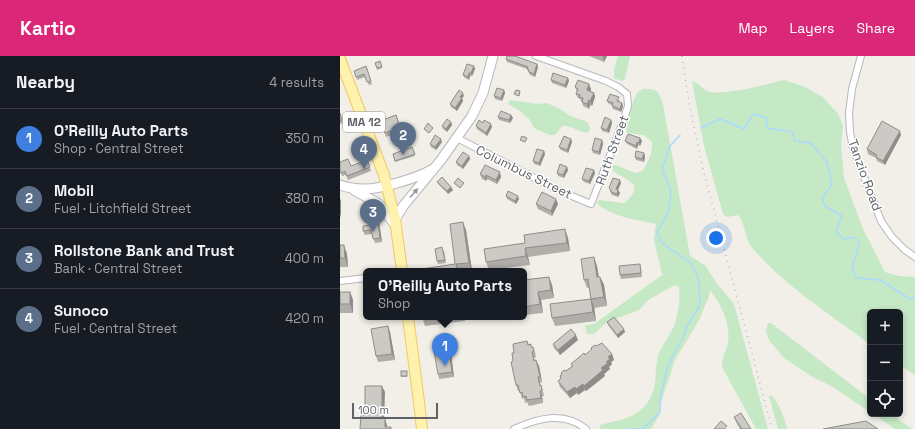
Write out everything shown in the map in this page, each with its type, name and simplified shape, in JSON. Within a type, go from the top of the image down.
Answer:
[{"type":"main road","points":[[351,188],[379,204],[395,222],[404,205],[457,138],[478,105],[483,93],[493,56]]},
{"type":"main road","name":"MA 12","points":[[340,59],[370,136],[386,185],[395,222],[402,268]]},
{"type":"main road","points":[[340,185],[351,188],[366,189],[410,179],[426,173],[435,167]]},
{"type":"main road","points":[[408,320],[422,429]]},
{"type":"street","name":"Ruth Street","points":[[536,56],[606,81],[618,87],[627,94],[628,106],[624,119],[591,204]]},
{"type":"street","name":"Tanzio Road","points":[[861,56],[852,89],[849,113],[853,148],[882,221],[892,237],[905,250],[915,257]]},
{"type":"street","name":"Columbus Street","points":[[457,138],[560,191],[591,204]]},
{"type":"street","points":[[340,281],[363,278]]},
{"type":"street","points":[[514,429],[539,419],[549,417],[568,419],[577,422],[586,429]]},
{"type":"green space","points":[[618,56],[630,56],[625,79],[622,81],[614,78],[614,70]]},
{"type":"green space","points":[[784,80],[803,86],[823,97],[838,114],[843,126],[841,145],[844,178],[863,229],[885,272],[899,276],[915,277],[915,375],[903,367],[903,309],[867,309],[867,342],[808,299],[779,275],[750,245],[741,219],[738,215],[727,217],[723,214],[704,146],[692,81],[707,91],[723,92],[745,89]]},
{"type":"green space","points":[[643,89],[654,90],[659,94],[662,100],[690,256],[706,266],[715,281],[734,304],[768,429],[756,429],[722,367],[729,336],[727,322],[718,302],[710,290],[699,320],[675,360],[662,399],[660,414],[651,429],[600,429],[600,425],[623,419],[639,412],[652,395],[658,356],[674,326],[679,307],[679,287],[675,285],[648,300],[639,310],[607,322],[594,334],[587,334],[585,325],[594,324],[662,275],[668,276],[662,274],[654,240],[656,224],[616,214],[597,203],[599,200],[624,203],[633,193],[634,185],[613,171],[613,165],[635,173],[643,171],[650,157],[652,142],[644,135],[627,133],[626,128],[627,118],[637,93]]},
{"type":"green space","points":[[510,100],[538,104],[547,103],[562,110],[570,116],[587,122],[590,128],[588,133],[562,126],[555,135],[549,135],[534,128],[529,119],[520,111],[508,104]]},
{"type":"green space","points":[[768,323],[771,323],[867,397],[867,410],[833,387],[811,376],[784,358],[769,340],[766,331]]},
{"type":"green space","points":[[769,396],[772,396],[779,407],[787,429],[778,429]]},
{"type":"green space","points":[[877,417],[895,417],[912,429],[895,429]]},
{"type":"building","points":[[507,56],[515,56],[537,64],[534,74],[529,72],[527,69],[528,67],[506,59]]},
{"type":"building","points":[[380,61],[382,67],[377,68],[375,63]]},
{"type":"building","points":[[467,64],[474,66],[468,77],[463,75]]},
{"type":"building","points":[[366,66],[371,81],[367,82],[364,74],[356,77],[354,71]]},
{"type":"building","points":[[553,73],[568,78],[565,85],[551,80]]},
{"type":"building","points":[[578,80],[589,84],[587,90],[594,93],[587,104],[582,102],[583,98],[579,97],[580,95],[576,94],[578,89],[575,87]]},
{"type":"building","points":[[497,88],[504,90],[501,98],[494,96]]},
{"type":"building","points":[[459,90],[463,93],[460,97],[462,98],[455,108],[450,104]]},
{"type":"building","points":[[516,90],[520,91],[519,96],[514,94]]},
{"type":"building","points":[[610,94],[619,97],[617,101],[622,103],[620,109],[612,106],[613,103],[607,101]]},
{"type":"building","points":[[501,111],[511,115],[509,120],[498,117]]},
{"type":"building","points":[[396,115],[400,127],[385,133],[380,121]]},
{"type":"building","points":[[605,117],[611,120],[607,130],[601,128]]},
{"type":"building","points":[[447,119],[451,122],[446,129],[442,126]]},
{"type":"building","points":[[479,120],[483,123],[484,120],[491,124],[486,133],[476,126]]},
{"type":"building","points":[[882,121],[900,131],[883,161],[867,149]]},
{"type":"building","points":[[428,123],[433,128],[429,133],[424,129]]},
{"type":"building","points":[[628,134],[640,138],[639,143],[637,142],[636,146],[625,141]]},
{"type":"building","points":[[435,135],[441,139],[435,147],[430,144]]},
{"type":"building","points":[[522,136],[527,138],[525,142],[520,140]]},
{"type":"building","points":[[564,136],[571,139],[567,150],[559,147]]},
{"type":"building","points":[[595,138],[602,140],[599,152],[592,150]]},
{"type":"building","points":[[412,147],[415,154],[395,161],[393,154]]},
{"type":"building","points":[[537,149],[544,151],[539,163],[533,161]]},
{"type":"building","points":[[636,151],[644,153],[642,159],[635,157]]},
{"type":"building","points":[[463,152],[469,156],[462,166],[456,162]]},
{"type":"building","points":[[348,159],[351,166],[367,160],[370,167],[347,176],[345,171],[341,173],[340,171],[340,162]]},
{"type":"building","points":[[560,164],[567,167],[563,175],[557,173]]},
{"type":"building","points":[[485,165],[500,172],[496,180],[480,174]]},
{"type":"building","points":[[586,168],[594,170],[589,181],[582,179]]},
{"type":"building","points":[[442,177],[451,187],[447,191],[437,182]]},
{"type":"building","points":[[458,178],[464,183],[460,188],[454,183]]},
{"type":"building","points":[[613,178],[620,180],[616,189],[618,190],[617,194],[611,192],[609,188]]},
{"type":"building","points":[[508,191],[518,196],[515,201],[506,196]]},
{"type":"building","points":[[542,192],[556,199],[551,211],[536,204]]},
{"type":"building","points":[[377,216],[380,238],[373,239],[371,230],[363,231],[363,226],[370,225],[369,217]]},
{"type":"building","points":[[463,222],[469,263],[456,264],[457,268],[428,268],[455,264],[450,224]]},
{"type":"building","points":[[565,229],[567,243],[525,248],[526,256],[486,262],[484,249],[525,243],[524,235]]},
{"type":"building","points":[[340,245],[344,245],[345,258],[340,258]]},
{"type":"building","points":[[442,247],[445,260],[437,261],[435,249]]},
{"type":"building","points":[[594,257],[597,277],[600,277],[604,297],[591,299],[588,279],[584,280],[581,259]]},
{"type":"building","points":[[640,264],[641,273],[620,275],[619,266]]},
{"type":"building","points":[[549,277],[551,290],[538,292],[540,304],[527,306],[527,280]]},
{"type":"building","points":[[340,292],[350,292],[350,304],[340,304]]},
{"type":"building","points":[[591,299],[593,312],[552,318],[550,304]]},
{"type":"building","points":[[614,317],[624,329],[617,335],[607,322]]},
{"type":"building","points":[[388,326],[392,354],[376,356],[371,329]]},
{"type":"building","points":[[571,329],[576,335],[558,350],[553,344]]},
{"type":"building","points":[[527,341],[528,345],[531,344],[531,347],[533,347],[534,351],[532,352],[534,361],[536,360],[540,376],[538,377],[542,390],[540,391],[541,398],[527,400],[526,396],[523,397],[522,392],[520,393],[518,385],[516,385],[511,362],[513,361],[512,353],[514,353],[513,344]]},
{"type":"building","points":[[602,343],[612,354],[608,357],[610,359],[606,362],[608,363],[601,368],[603,370],[584,386],[583,384],[576,389],[575,387],[567,392],[558,381],[561,378],[561,373],[573,366],[571,364],[584,353],[585,355],[595,345],[596,346]]},
{"type":"building","points":[[449,349],[452,372],[438,374],[434,351]]},
{"type":"building","points":[[401,371],[407,371],[407,376],[401,376]]},
{"type":"building","points":[[365,386],[382,386],[382,417],[385,419],[385,427],[391,427],[391,429],[360,429],[361,415],[365,415]]},
{"type":"building","points":[[741,413],[751,429],[742,429],[734,417]]},
{"type":"building","points":[[721,421],[727,426],[724,429],[714,429]]},
{"type":"building","points":[[866,421],[878,429],[823,429]]},
{"type":"waterway","points":[[701,128],[720,119],[744,129],[753,114],[767,118],[767,128],[792,132],[795,141],[811,143],[827,162],[832,183],[830,188],[822,197],[825,206],[842,216],[836,231],[843,239],[854,237],[860,242],[852,267],[856,278],[880,280],[910,299],[915,298]]},
{"type":"waterway","points":[[627,429],[643,429],[660,412],[660,398],[668,365],[683,337],[687,326],[700,305],[699,280],[691,263],[662,243],[657,232],[668,213],[671,191],[662,169],[670,146],[680,135]]},
{"type":"railway","points":[[682,56],[686,86],[704,173],[772,429]]},
{"type":"place","name":"Mobil","points":[[403,155]]},
{"type":"place","name":"Sunoco","points":[[364,169]]},
{"type":"place","name":"Rollstone Bank and Trust","points":[[373,232]]},
{"type":"place","name":"O'Reilly Auto Parts","points":[[445,366]]}]
